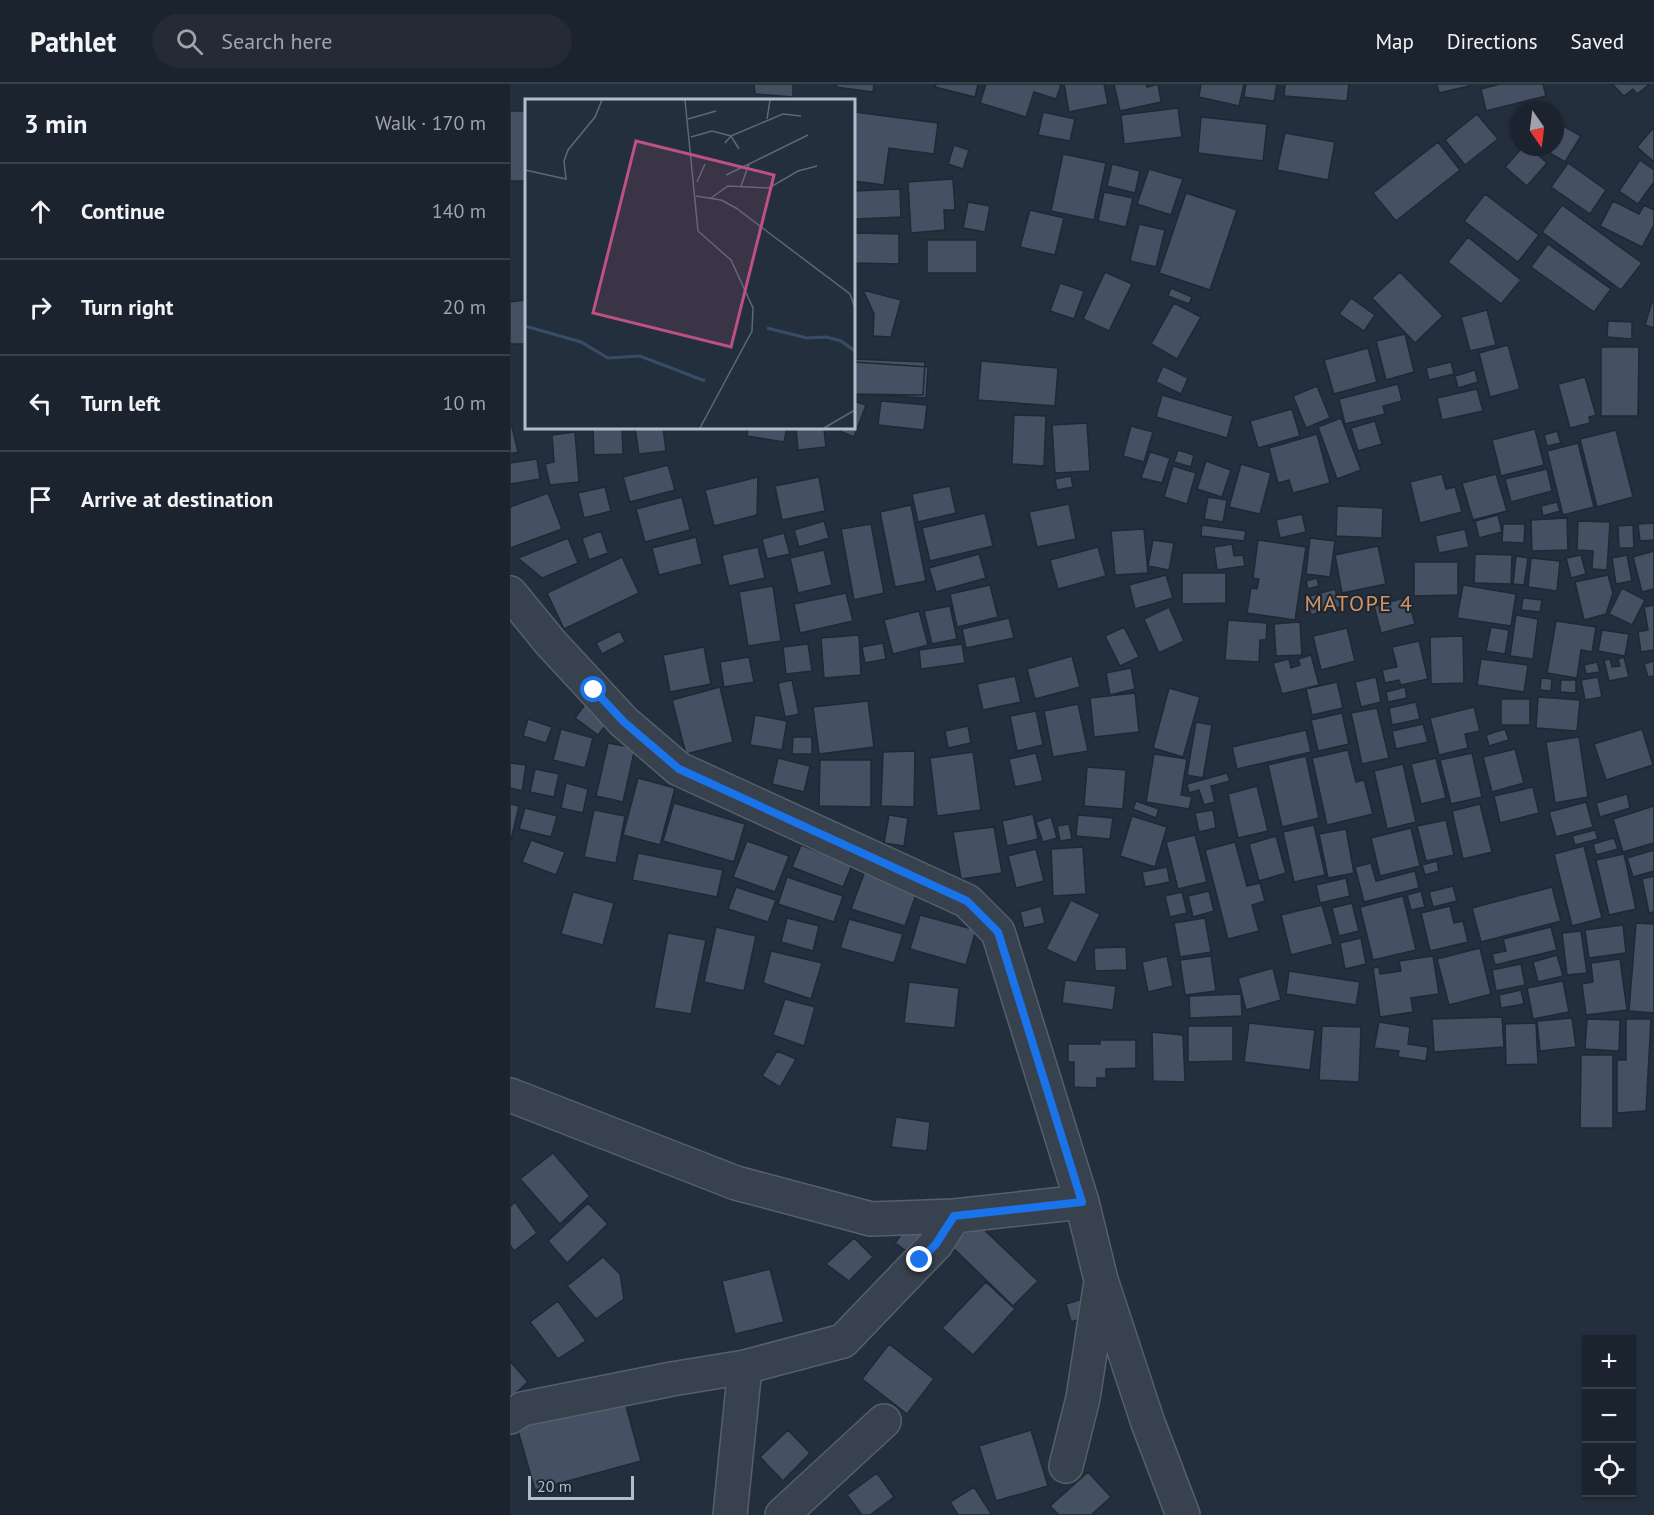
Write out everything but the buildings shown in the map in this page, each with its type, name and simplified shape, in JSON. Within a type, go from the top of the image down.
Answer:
[{"type":"street","points":[[510,593],[624,722],[679,769],[967,901],[998,932],[1082,1202],[1101,1280],[1148,1423],[1183,1515]]},
{"type":"street","points":[[510,1095],[736,1183],[871,1220],[954,1216],[1082,1202]]},
{"type":"street","points":[[510,1417],[522,1409],[745,1367],[843,1341],[936,1244],[954,1216]]},
{"type":"street","points":[[1066,1466],[1083,1398],[1101,1280]]},
{"type":"street","points":[[730,1515],[745,1367]]},
{"type":"street","points":[[782,1515],[884,1421]]},
{"type":"district","name":"MATOPE 4","points":[[1359,603]]},
{"type":"route","points":[[594,690],[624,722],[679,769],[967,901],[998,932],[1082,1202],[954,1216],[936,1244],[920,1260]]}]
